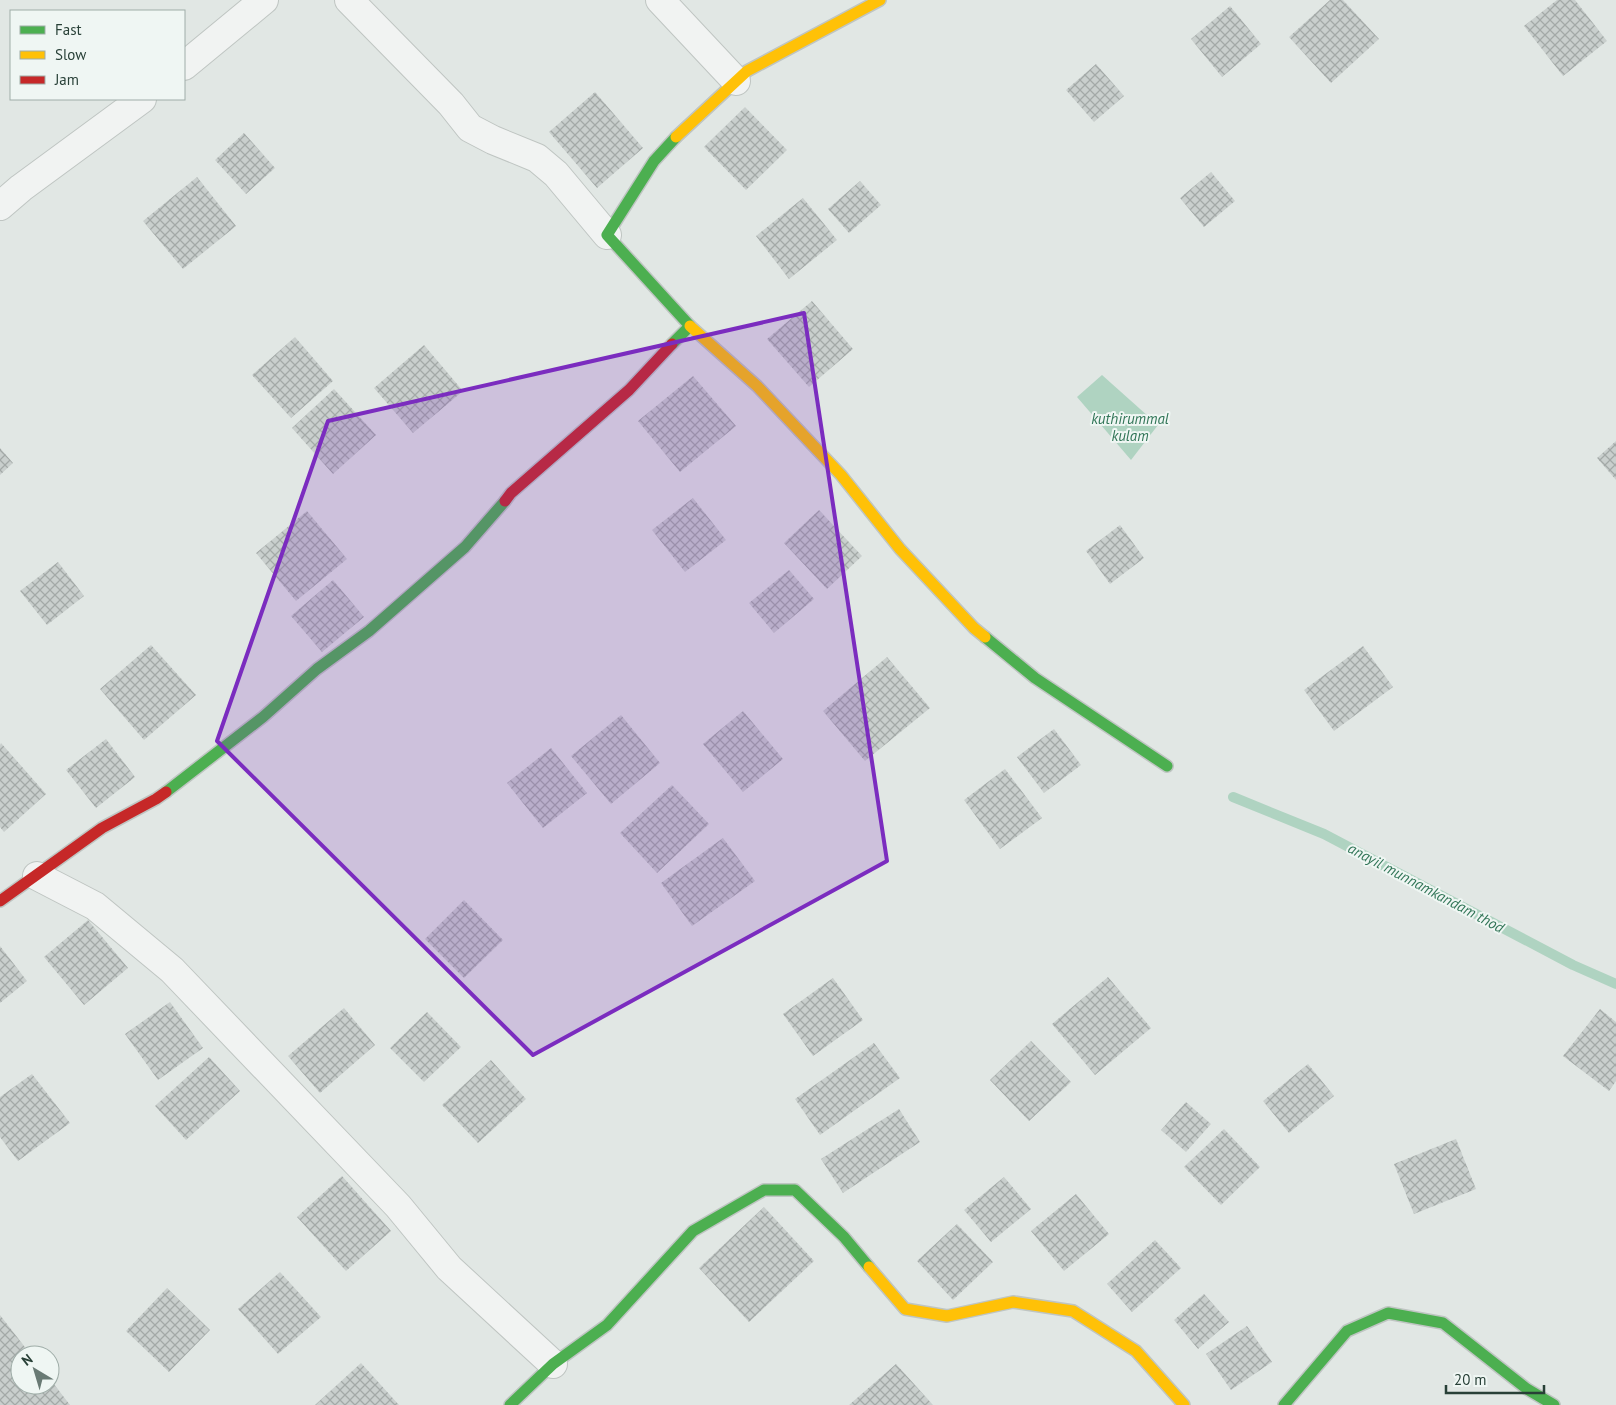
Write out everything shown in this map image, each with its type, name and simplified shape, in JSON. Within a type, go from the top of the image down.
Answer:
[{"type":"street","points":[[185,65],[264,0]]},
{"type":"street","points":[[349,0],[450,104],[470,128],[493,140],[537,158],[556,174],[607,235],[690,326],[757,386],[841,475],[900,549],[974,628],[1035,678],[1166,766]]},
{"type":"street","points":[[660,0],[736,81]]},
{"type":"street","points":[[607,235],[654,162],[684,128],[747,71],[880,0]]},
{"type":"street","points":[[0,206],[21,188],[141,100]]},
{"type":"street","points":[[0,901],[102,828],[156,799],[263,717],[317,670],[369,631],[465,547],[511,493],[629,390],[690,326]]},
{"type":"street","points":[[37,876],[95,906],[172,970],[398,1206],[448,1268],[553,1364]]},
{"type":"street","points":[[510,1405],[553,1364],[607,1325],[693,1231],[764,1190],[795,1190],[844,1237],[905,1309],[947,1316],[1013,1302],[1073,1311],[1136,1350],[1184,1405]]},
{"type":"street","points":[[1284,1405],[1348,1331],[1388,1313],[1443,1324],[1527,1389],[1554,1405]]},
{"type":"highlighted area","points":[[804,313],[887,861],[533,1055],[217,741],[328,421]]},
{"type":"water","name":"kuthirummal kulam","points":[[1102,375],[1158,425],[1131,460],[1077,397]]},
{"type":"building","points":[[1330,0],[1343,0],[1379,39],[1331,83],[1289,37]]},
{"type":"building","points":[[1557,0],[1575,0],[1607,41],[1563,76],[1524,26]]},
{"type":"building","points":[[1230,6],[1261,44],[1222,77],[1191,39]]},
{"type":"building","points":[[1096,64],[1124,96],[1094,122],[1066,90]]},
{"type":"building","points":[[595,92],[643,148],[597,188],[549,132]]},
{"type":"building","points":[[745,107],[787,150],[746,190],[704,147]]},
{"type":"building","points":[[244,133],[275,168],[246,194],[215,160]]},
{"type":"building","points":[[1211,172],[1235,201],[1204,227],[1180,198]]},
{"type":"building","points":[[197,177],[236,226],[183,269],[143,221]]},
{"type":"building","points":[[860,181],[881,205],[849,233],[828,209]]},
{"type":"building","points":[[803,198],[837,240],[789,279],[756,236]]},
{"type":"building","points":[[812,301],[853,349],[809,387],[767,339]]},
{"type":"building","points":[[295,337],[333,381],[291,418],[252,375]]},
{"type":"building","points":[[424,345],[463,391],[413,433],[374,388]]},
{"type":"building","points":[[693,376],[736,426],[680,472],[638,421]]},
{"type":"building","points":[[334,389],[376,435],[333,474],[292,428]]},
{"type":"building","points":[[1616,441],[1616,480],[1597,458]]},
{"type":"building","points":[[0,448],[13,463],[0,475]]},
{"type":"building","points":[[693,498],[726,540],[685,572],[652,530]]},
{"type":"building","points":[[819,510],[862,556],[827,589],[784,543]]},
{"type":"building","points":[[307,511],[347,559],[296,601],[256,553]]},
{"type":"building","points":[[1120,525],[1144,558],[1110,584],[1086,551]]},
{"type":"building","points":[[58,562],[84,596],[47,625],[20,591]]},
{"type":"building","points":[[789,570],[814,599],[774,633],[749,603]]},
{"type":"building","points":[[333,580],[364,617],[322,652],[291,616]]},
{"type":"building","points":[[151,645],[196,695],[144,740],[100,689]]},
{"type":"building","points":[[1363,646],[1393,687],[1334,731],[1304,690]]},
{"type":"building","points":[[887,657],[930,708],[865,761],[823,711]]},
{"type":"building","points":[[743,711],[783,759],[743,792],[703,744]]},
{"type":"building","points":[[621,715],[660,763],[611,804],[571,756]]},
{"type":"building","points":[[1054,729],[1081,765],[1044,793],[1017,757]]},
{"type":"building","points":[[106,739],[135,777],[96,808],[66,770]]},
{"type":"building","points":[[1,743],[46,794],[4,832],[0,827]]},
{"type":"building","points":[[551,748],[587,793],[543,828],[507,783]]},
{"type":"building","points":[[1005,769],[1042,818],[1000,849],[964,800]]},
{"type":"building","points":[[672,785],[709,824],[657,873],[620,833]]},
{"type":"building","points":[[723,838],[755,881],[692,926],[661,883]]},
{"type":"building","points":[[464,900],[503,940],[464,978],[425,939]]},
{"type":"building","points":[[88,920],[128,968],[84,1005],[44,957]]},
{"type":"building","points":[[0,946],[27,981],[0,1003]]},
{"type":"building","points":[[1108,977],[1151,1028],[1095,1075],[1052,1024]]},
{"type":"building","points":[[833,978],[863,1020],[813,1056],[783,1014]]},
{"type":"building","points":[[170,1002],[203,1048],[158,1080],[125,1034]]},
{"type":"building","points":[[344,1008],[375,1045],[320,1093],[288,1056]]},
{"type":"building","points":[[1600,1009],[1616,1022],[1616,1081],[1609,1091],[1563,1056]]},
{"type":"building","points":[[427,1012],[461,1047],[424,1082],[390,1048]]},
{"type":"building","points":[[1031,1041],[1071,1082],[1029,1121],[990,1080]]},
{"type":"building","points":[[874,1043],[900,1078],[820,1135],[795,1099]]},
{"type":"building","points":[[209,1057],[240,1091],[186,1140],[155,1106]]},
{"type":"building","points":[[491,1060],[526,1099],[478,1143],[442,1105]]},
{"type":"building","points":[[1308,1064],[1334,1096],[1289,1133],[1263,1101]]},
{"type":"building","points":[[32,1074],[70,1123],[18,1161],[0,1137],[0,1097]]},
{"type":"building","points":[[1186,1102],[1211,1124],[1186,1152],[1161,1130]]},
{"type":"building","points":[[899,1109],[920,1142],[843,1193],[821,1159]]},
{"type":"building","points":[[1224,1129],[1260,1167],[1221,1205],[1184,1167]]},
{"type":"building","points":[[1456,1139],[1476,1189],[1414,1214],[1394,1164]]},
{"type":"building","points":[[342,1176],[391,1231],[346,1271],[297,1217]]},
{"type":"building","points":[[1004,1177],[1031,1209],[991,1242],[964,1210]]},
{"type":"building","points":[[1076,1194],[1109,1234],[1064,1271],[1031,1231]]},
{"type":"building","points":[[764,1207],[814,1261],[749,1322],[699,1268]]},
{"type":"building","points":[[957,1224],[993,1262],[953,1300],[917,1261]]},
{"type":"building","points":[[1155,1240],[1181,1268],[1132,1312],[1107,1284]]},
{"type":"building","points":[[280,1272],[321,1317],[278,1354],[238,1309]]},
{"type":"building","points":[[167,1288],[210,1330],[169,1372],[126,1331]]},
{"type":"building","points":[[1204,1294],[1229,1322],[1198,1349],[1174,1320]]},
{"type":"building","points":[[0,1315],[23,1345],[10,1345],[10,1395],[60,1395],[60,1392],[70,1405],[0,1405]]},
{"type":"building","points":[[1247,1326],[1272,1362],[1231,1390],[1206,1354]]},
{"type":"building","points":[[361,1363],[399,1405],[315,1405]]},
{"type":"building","points":[[896,1364],[933,1405],[849,1405]]},
{"type":"waterway","name":"anayil munnamkandam thod","points":[[1233,797],[1324,834],[1573,965],[1616,984]]},
{"type":"traffic: fast","points":[[672,344],[690,326],[607,235],[654,161],[676,137]]},
{"type":"traffic: fast","points":[[166,792],[263,717],[317,669],[369,631],[465,547],[505,501]]},
{"type":"traffic: fast","points":[[985,637],[1035,678],[1167,766]]},
{"type":"traffic: fast","points":[[510,1405],[553,1364],[607,1325],[693,1231],[764,1190],[795,1190],[844,1237],[869,1267]]},
{"type":"traffic: fast","points":[[1284,1405],[1347,1331],[1388,1313],[1443,1323],[1527,1389],[1554,1405]]},
{"type":"traffic: slow","points":[[676,137],[747,71],[880,0]]},
{"type":"traffic: slow","points":[[690,326],[757,386],[841,475],[900,549],[974,628],[985,637]]},
{"type":"traffic: slow","points":[[869,1267],[905,1309],[947,1316],[1013,1302],[1073,1311],[1136,1351],[1184,1405]]},
{"type":"traffic: jam","points":[[505,501],[511,493],[629,390],[672,344]]},
{"type":"traffic: jam","points":[[0,901],[102,828],[166,792]]}]
